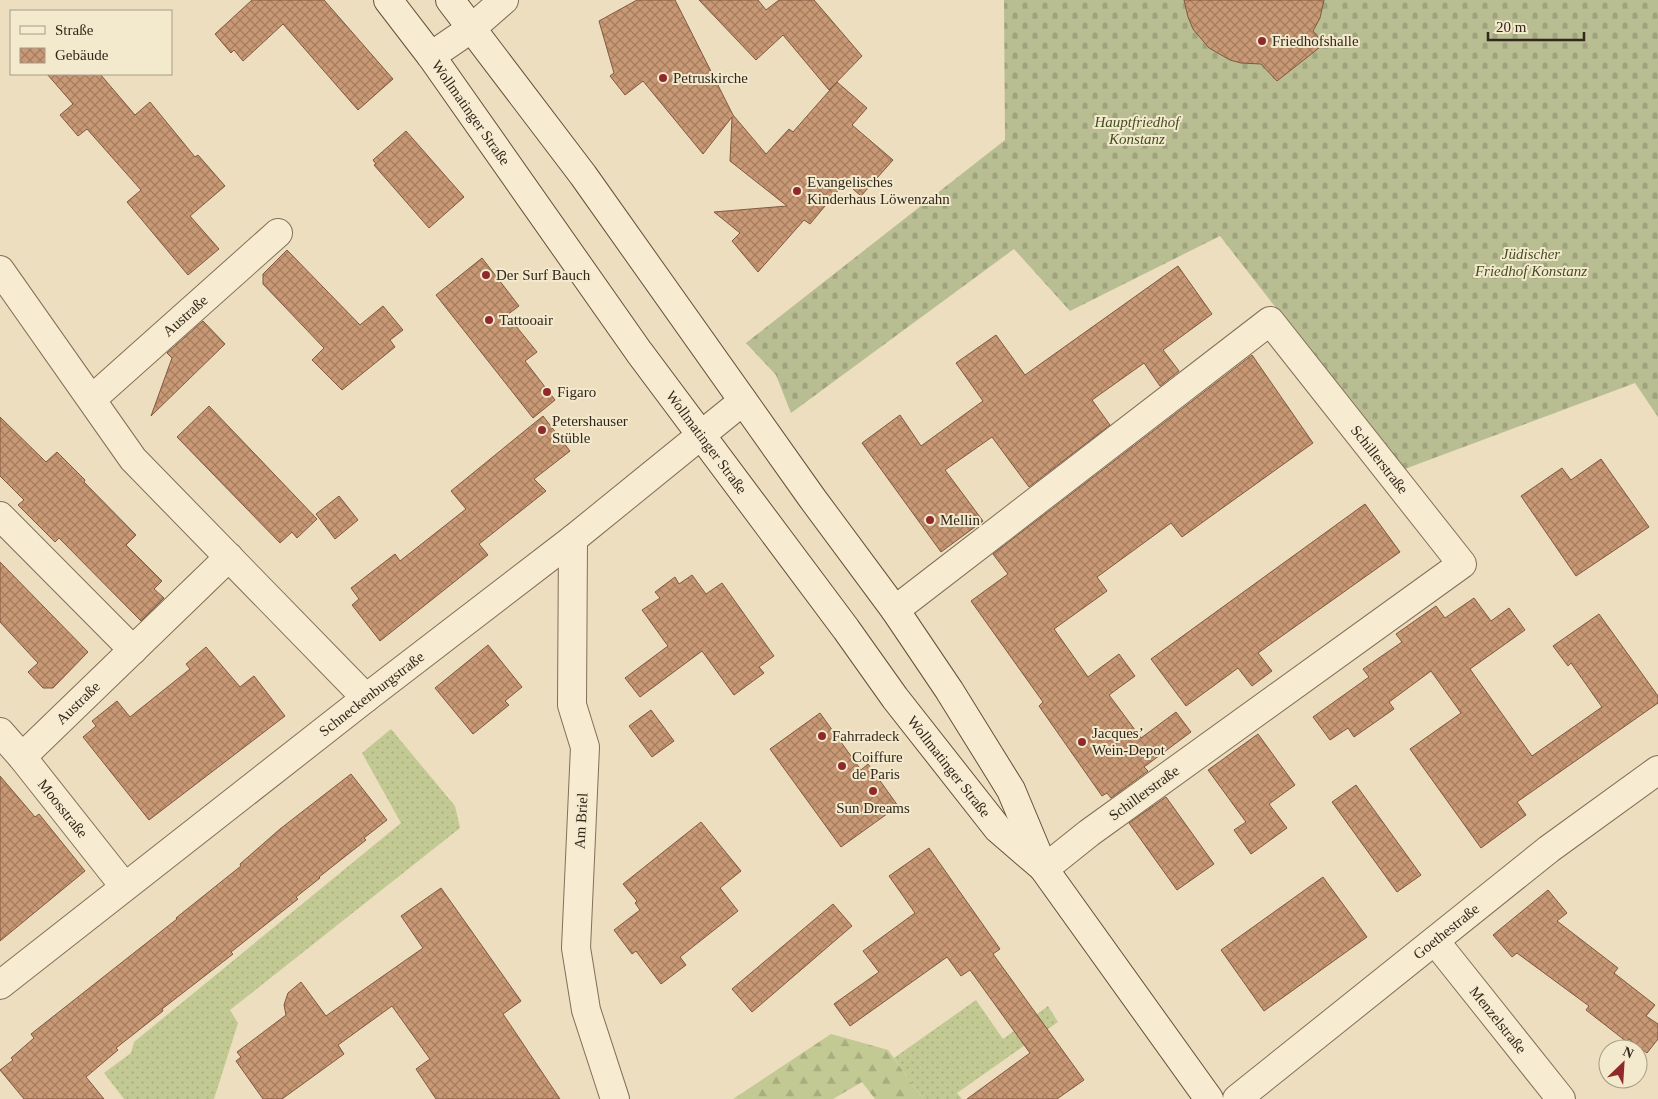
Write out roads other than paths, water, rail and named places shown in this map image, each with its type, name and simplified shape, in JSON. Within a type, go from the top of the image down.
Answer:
[{"type":"street","name":"Wollmatinger Straße","points":[[388,0],[431,56],[700,435],[846,628],[895,698],[998,829],[1044,869]]},
{"type":"street","name":"Wollmatinger Straße","points":[[450,0],[583,175],[743,401],[895,610],[1011,790],[1044,869],[1208,1099]]},
{"type":"street","points":[[431,56],[472,28],[504,0]]},
{"type":"street","name":"Austraße","points":[[92,399],[278,233]]},
{"type":"street","points":[[0,270],[133,459],[366,698]]},
{"type":"street","name":"Schillerstraße","points":[[895,610],[1270,321],[1462,564],[1088,833],[1044,869]]},
{"type":"street","name":"Schneckenburgstraße","points":[[0,985],[124,886],[573,539],[743,401]]},
{"type":"street","points":[[0,516],[133,650]]},
{"type":"street","name":"Am Briel","points":[[573,539],[572,705],[585,747],[576,948],[586,1010],[615,1099]]},
{"type":"street","name":"Austraße","points":[[22,757],[229,558]]},
{"type":"street","name":"Moosstraße","points":[[0,732],[124,886]]},
{"type":"street","name":"Goethestraße","points":[[1237,1099],[1550,849],[1658,770]]},
{"type":"street","name":"Menzelstraße","points":[[1435,941],[1561,1099]]},
{"type":"place","name":"Friedhofshalle","points":[[1262,41]]},
{"type":"place","name":"Petruskirche","points":[[663,78]]},
{"type":"place","name":"Evangelisches Kinderhaus Löwenzahn","points":[[797,191]]},
{"type":"place","name":"Der Surf Bauch","points":[[486,275]]},
{"type":"place","name":"Tattooair","points":[[489,320]]},
{"type":"place","name":"Figaro","points":[[547,392]]},
{"type":"place","name":"Petershauser Stüble","points":[[542,430]]},
{"type":"place","name":"Mellin","points":[[930,520]]},
{"type":"place","name":"Fahrradeck","points":[[822,736]]},
{"type":"place","name":"Jacques’ Wein-Depot","points":[[1082,742]]},
{"type":"place","name":"Coiffure de Paris","points":[[842,766]]},
{"type":"place","name":"Sun Dreams","points":[[873,791]]},
{"type":"park label","name":"Hauptfriedhof Konstanz","points":[[1137,130]]},
{"type":"park label","name":"Jüdischer Friedhof Konstanz","points":[[1531,262]]}]
